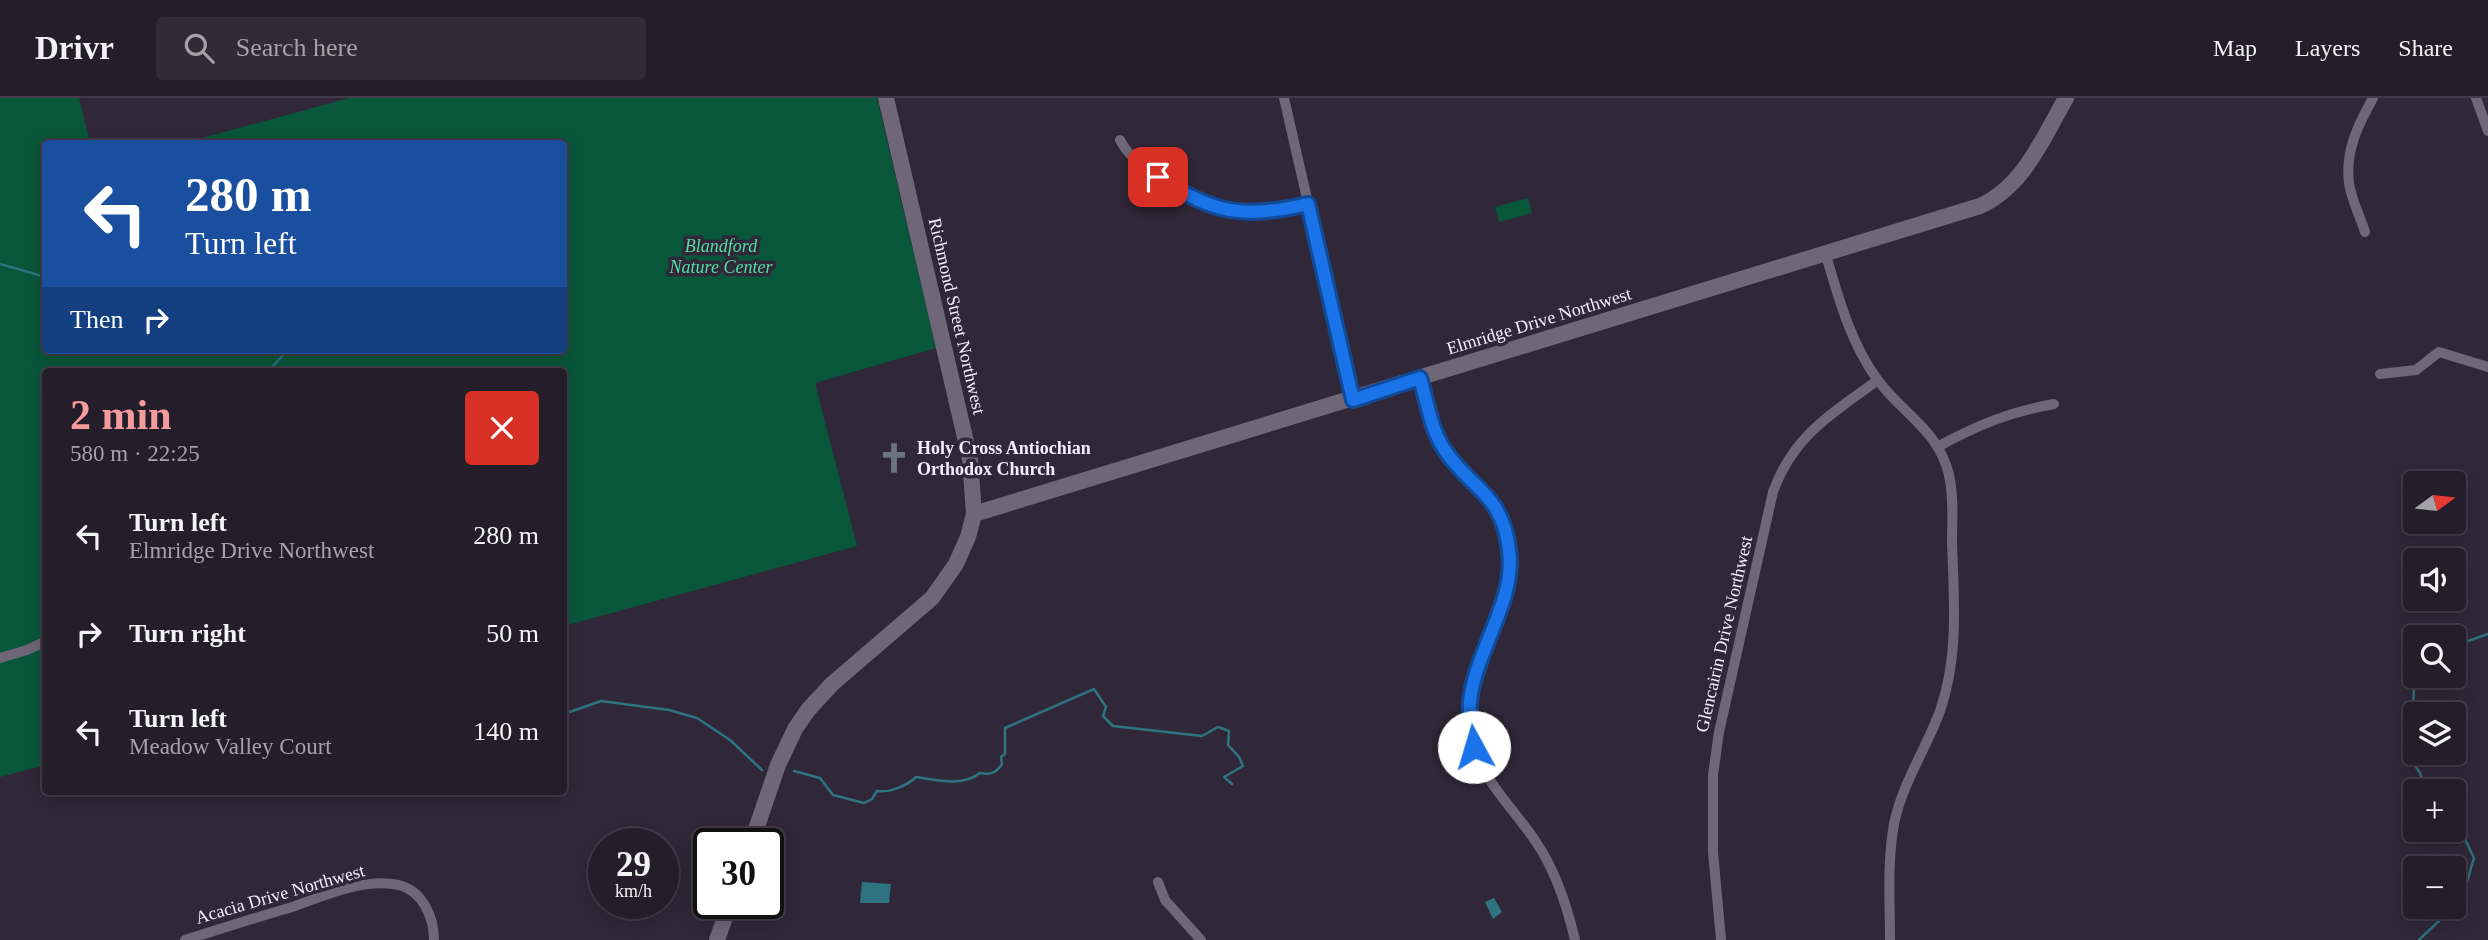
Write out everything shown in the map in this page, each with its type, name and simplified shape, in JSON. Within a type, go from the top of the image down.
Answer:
[{"type":"street","name":"Richmond Street Northwest","points":[[756,828],[778,765],[795,729],[808,710],[832,684],[932,598],[956,564],[968,537],[974,514],[974,491],[965,435],[886,98]]},
{"type":"street","points":[[1284,98],[1353,400]]},
{"type":"street","name":"Elmridge Drive Northwest","points":[[974,514],[1980,206],[1996,199],[2020,176],[2066,98]]},
{"type":"street","points":[[2365,232],[2349,184],[2350,150],[2356,128],[2373,98]]},
{"type":"street","points":[[2476,98],[2488,131]]},
{"type":"street","points":[[1120,139],[1125,150],[1139,164],[1183,194],[1213,208],[1246,213],[1308,204]]},
{"type":"street","points":[[1825,252],[1845,318],[1859,348],[1878,380],[1919,421],[1939,446],[1950,477],[1955,624],[1953,658],[1940,710],[1910,777],[1895,821],[1889,874],[1890,940]]},
{"type":"street","points":[[2380,374],[2416,370],[2439,352],[2488,367]]},
{"type":"street","points":[[1420,378],[1436,433],[1443,447],[1490,498],[1499,513],[1509,550],[1510,577],[1479,664],[1471,696],[1474,747],[1495,791],[1525,827],[1546,859],[1564,899],[1575,940]]},
{"type":"street","name":"Glencairin Drive Northwest","points":[[1721,940],[1712,818],[1713,775],[1719,732],[1773,492],[1786,463],[1802,439],[1878,380]]},
{"type":"street","points":[[1939,446],[2002,415],[2054,404]]},
{"type":"street","points":[[0,658],[42,643]]},
{"type":"street","points":[[1158,882],[1165,900],[1201,940]]},
{"type":"street","name":"Acacia Drive Northwest","points":[[185,940],[340,892],[381,883],[401,886],[414,893],[426,907],[434,924],[434,940]]},
{"type":"street","points":[[717,940],[724,919]]},
{"type":"green space","name":"Blandford Nature Center","points":[[0,98],[79,98],[89,140],[42,140],[42,354],[567,354],[567,140],[195,140],[349,98],[877,98],[936,348],[815,383],[857,546],[567,625],[567,368],[42,368],[42,766],[0,777]]},
{"type":"green space","points":[[1528,198],[1532,213],[1499,222],[1495,207]]},
{"type":"water","points":[[862,882],[891,884],[889,903],[860,903]]},
{"type":"water","points":[[1494,898],[1502,912],[1493,919],[1485,902]]},
{"type":"waterway","points":[[0,264],[42,276]]},
{"type":"waterway","points":[[271,368],[284,354]]},
{"type":"waterway","points":[[2466,642],[2488,634]]},
{"type":"waterway","points":[[2414,688],[2410,758],[2422,779]]},
{"type":"waterway","points":[[794,771],[820,778],[833,795],[864,803],[872,799],[877,791],[898,788],[916,777],[941,781],[965,780],[980,773],[995,771],[1002,764],[1001,757],[1005,754],[1005,728],[1094,689],[1106,707],[1103,716],[1113,726],[1202,736],[1218,727],[1229,731],[1228,745],[1243,766],[1224,777],[1232,784]]},
{"type":"waterway","points":[[567,713],[601,701],[669,710],[697,718],[730,740],[762,770]]},
{"type":"waterway","points":[[2419,940],[2462,899],[2474,858],[2466,841]]},
{"type":"place","name":"Holy Cross Antiochian Orthodox Church","points":[[894,458]]},
{"type":"route","points":[[1158,177],[1183,194],[1213,208],[1244,213],[1308,204],[1353,400],[1420,378],[1436,433],[1443,447],[1490,498],[1499,513],[1509,550],[1510,577],[1473,684],[1470,715],[1474,747]]}]
